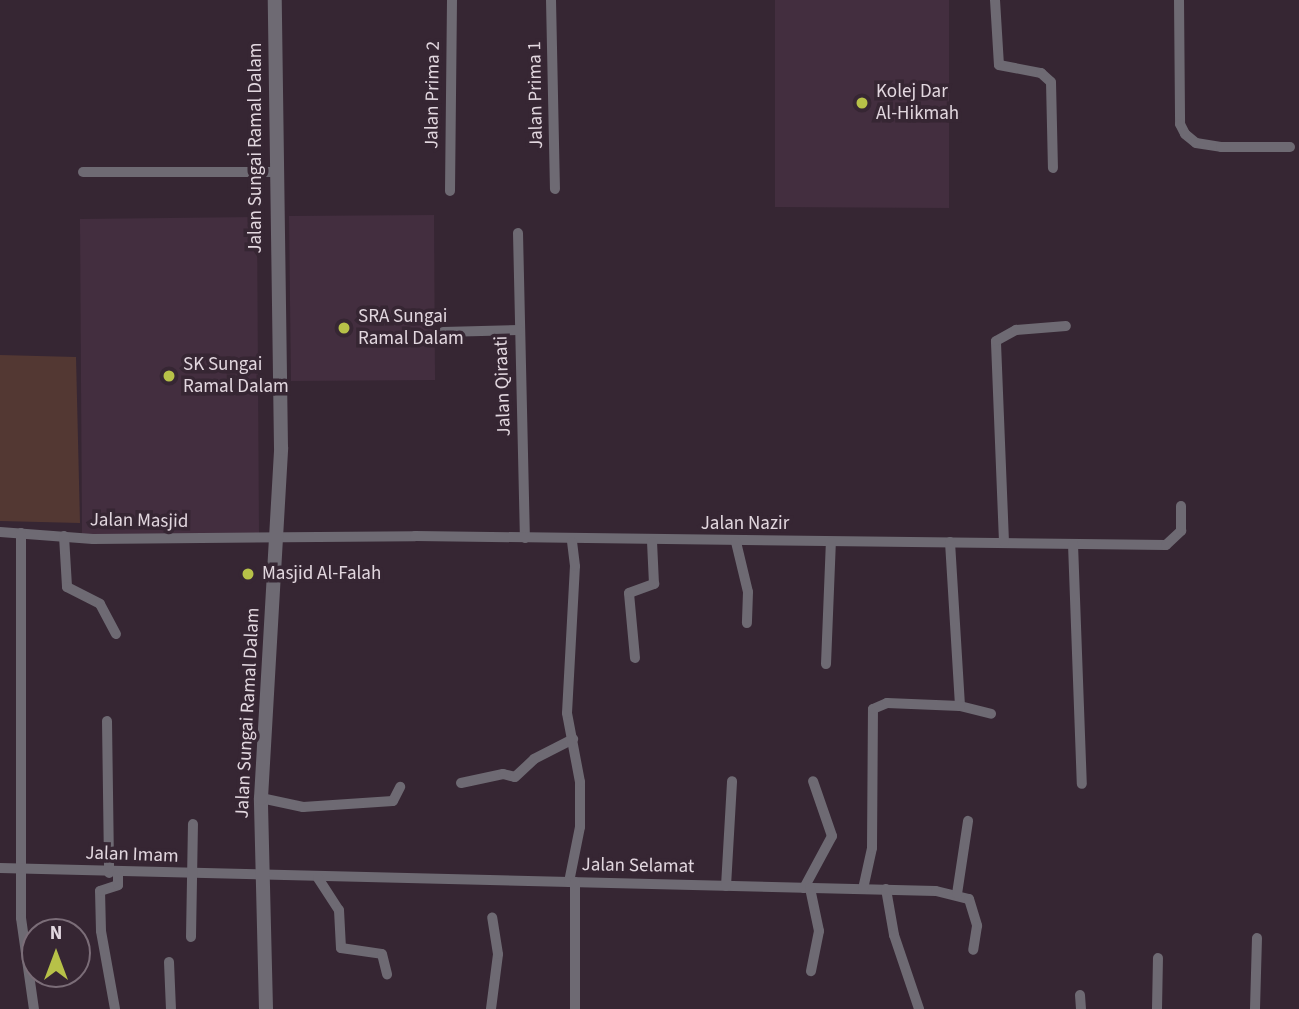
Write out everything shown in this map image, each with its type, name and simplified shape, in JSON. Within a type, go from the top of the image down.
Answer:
[{"type":"street","name":"Jalan Sungai Ramal Dalam","points":[[266,1009],[261,798],[281,448],[275,0]]},
{"type":"street","name":"Jalan Prima 2","points":[[450,191],[452,0]]},
{"type":"street","name":"Jalan Prima 1","points":[[551,0],[555,189]]},
{"type":"street","points":[[995,0],[999,65],[1041,73],[1051,82],[1053,168]]},
{"type":"street","points":[[1179,0],[1180,124],[1185,134],[1196,143],[1222,147],[1290,146]]},
{"type":"street","points":[[83,172],[276,172]]},
{"type":"street","name":"Jalan Qiraati","points":[[518,233],[525,538]]},
{"type":"street","points":[[1004,542],[996,341],[1016,330],[1066,326]]},
{"type":"street","points":[[443,332],[519,330]]},
{"type":"street","name":"Jalan Nazir","points":[[277,540],[525,538],[572,541],[950,541],[1166,545],[1181,531],[1181,506]]},
{"type":"street","name":"Jalan Masjid","points":[[0,532],[64,536],[277,540]]},
{"type":"street","points":[[21,533],[25,867],[21,918],[34,1009]]},
{"type":"street","points":[[64,536],[67,587],[100,604],[116,634]]},
{"type":"street","points":[[572,541],[575,566],[567,713],[573,739],[580,827],[572,882],[575,1009]]},
{"type":"street","points":[[635,657],[629,593],[654,584],[652,541]]},
{"type":"street","points":[[736,541],[748,592],[747,623]]},
{"type":"street","points":[[827,664],[831,541]]},
{"type":"street","points":[[950,541],[960,706]]},
{"type":"street","points":[[1073,544],[1082,784]]},
{"type":"street","points":[[863,889],[872,848],[873,709],[887,703],[960,706],[991,714]]},
{"type":"street","points":[[107,721],[114,873],[118,885],[100,891],[101,931],[115,1009]]},
{"type":"street","points":[[461,783],[503,774],[515,777],[534,759],[573,739]]},
{"type":"street","points":[[726,886],[732,781]]},
{"type":"street","points":[[811,971],[819,931],[807,888],[831,836],[813,781]]},
{"type":"street","points":[[261,798],[303,807],[393,801],[400,787]]},
{"type":"street","points":[[968,821],[957,894],[974,908],[973,950]]},
{"type":"street","points":[[191,937],[192,824]]},
{"type":"street","name":"Jalan Imam","points":[[0,868],[263,877]]},
{"type":"street","name":"Jalan Selamat","points":[[263,877],[886,889],[957,894]]},
{"type":"street","points":[[318,878],[339,910],[341,948],[382,954],[387,974]]},
{"type":"street","points":[[886,889],[894,935],[919,1009]]},
{"type":"street","points":[[491,1009],[498,954],[492,917]]},
{"type":"street","points":[[1255,1009],[1257,938]]},
{"type":"street","points":[[1157,1009],[1158,958]]},
{"type":"street","points":[[169,962],[172,1009]]},
{"type":"street","points":[[1080,995],[1081,1009]]},
{"type":"shaded area","name":"Kolej Dar Al-Hikmah","points":[[775,0],[949,0],[949,208],[775,207]]},
{"type":"shaded area","points":[[434,215],[435,380],[291,381],[289,216]]},
{"type":"shaded area","name":"SK Sungai Ramal Dalam","points":[[257,217],[259,534],[82,535],[80,219]]},
{"type":"shaded area","points":[[0,355],[76,357],[80,523],[0,521]]},
{"type":"place","name":"Kolej Dar Al-Hikmah","points":[[862,103]]},
{"type":"place","name":"SRA Sungai Ramal Dalam","points":[[344,328]]},
{"type":"place","name":"SK Sungai Ramal Dalam","points":[[169,376]]},
{"type":"place","name":"Masjid Al-Falah","points":[[248,574]]}]
